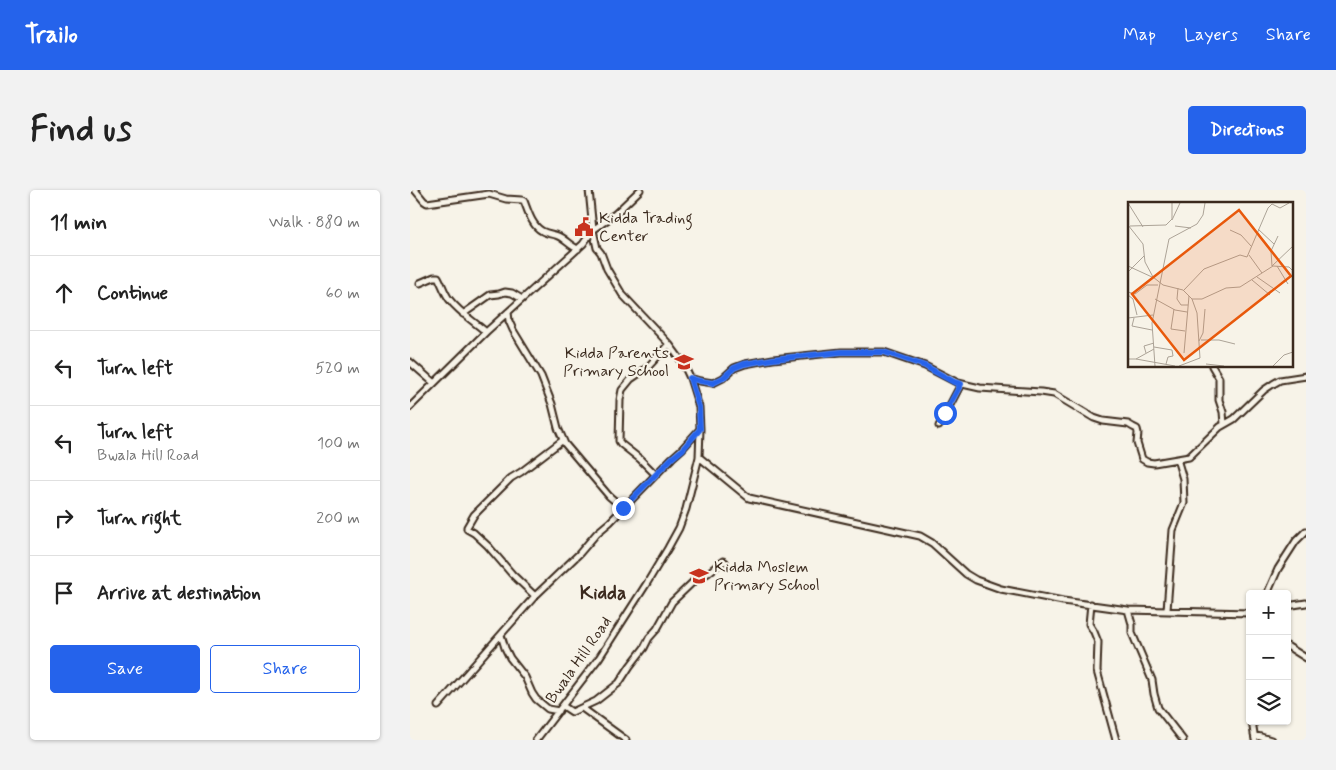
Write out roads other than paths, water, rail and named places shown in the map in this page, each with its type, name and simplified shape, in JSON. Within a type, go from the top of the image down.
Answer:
[{"type":"street","points":[[415,190],[427,203],[489,194],[506,199],[522,200],[533,223],[537,227],[542,231],[557,236],[578,249]]},
{"type":"street","name":"Bwala Hill Road","points":[[538,738],[599,658],[647,583],[679,528],[686,509],[699,458],[699,407],[690,378],[683,363],[669,344],[622,294],[607,269],[597,248],[593,230],[589,190]]},
{"type":"street","points":[[410,407],[486,332],[578,249],[593,230],[615,214],[640,190]]},
{"type":"street","points":[[420,283],[438,277],[450,299],[463,314],[486,332]]},
{"type":"street","points":[[463,314],[490,295],[505,292],[512,293],[522,300]]},
{"type":"street","points":[[508,312],[513,330],[541,376],[563,440],[609,496],[623,508]]},
{"type":"street","points":[[655,474],[640,459],[620,444],[620,400],[622,390],[626,384],[646,368],[669,344]]},
{"type":"street","points":[[690,378],[713,383],[723,378],[734,368],[744,364],[841,352],[884,352],[925,366],[954,382],[980,388],[1054,394],[1094,418],[1133,426],[1138,433],[1137,443],[1142,459],[1154,463],[1189,457],[1264,390],[1280,380],[1306,376]]},
{"type":"street","points":[[410,362],[434,383]]},
{"type":"street","points":[[1213,368],[1219,378],[1219,400],[1224,424]]},
{"type":"street","points":[[939,426],[961,384]]},
{"type":"street","points":[[438,706],[535,596],[579,554],[655,474],[682,450],[700,429]]},
{"type":"street","points":[[535,596],[512,574],[488,546],[467,527],[474,515],[511,478],[563,440]]},
{"type":"street","points":[[699,458],[749,498],[920,536],[932,543],[966,574],[990,585],[1063,601],[1128,610],[1246,613]]},
{"type":"street","points":[[1167,610],[1173,530],[1184,503],[1183,479],[1177,459]]},
{"type":"street","points":[[1269,590],[1278,569],[1296,541],[1306,531]]},
{"type":"street","points":[[563,706],[572,712],[582,708],[596,701],[619,683],[657,629],[672,602],[695,580],[722,562],[725,562]]},
{"type":"street","points":[[1291,605],[1306,603]]},
{"type":"street","points":[[1091,604],[1090,624],[1098,642],[1097,671],[1116,740]]},
{"type":"street","points":[[1128,610],[1132,624],[1132,633],[1152,680],[1158,708],[1183,740]]},
{"type":"street","points":[[501,635],[510,658],[525,677],[536,699],[548,709],[559,711]]},
{"type":"street","points":[[1291,649],[1306,658]]},
{"type":"street","points":[[582,708],[626,740]]},
{"type":"street","points":[[1252,725],[1254,738],[1271,740]]},
{"type":"street","points":[[538,738],[544,740]]},
{"type":"place","name":"Kidda Trading Center","points":[[584,227]]},
{"type":"place","name":"Kidda Parents Primary School","points":[[684,362]]},
{"type":"place","name":"Kidda Moslem Primary School","points":[[699,576]]},
{"type":"district","name":"Kidda","points":[[603,593]]}]
